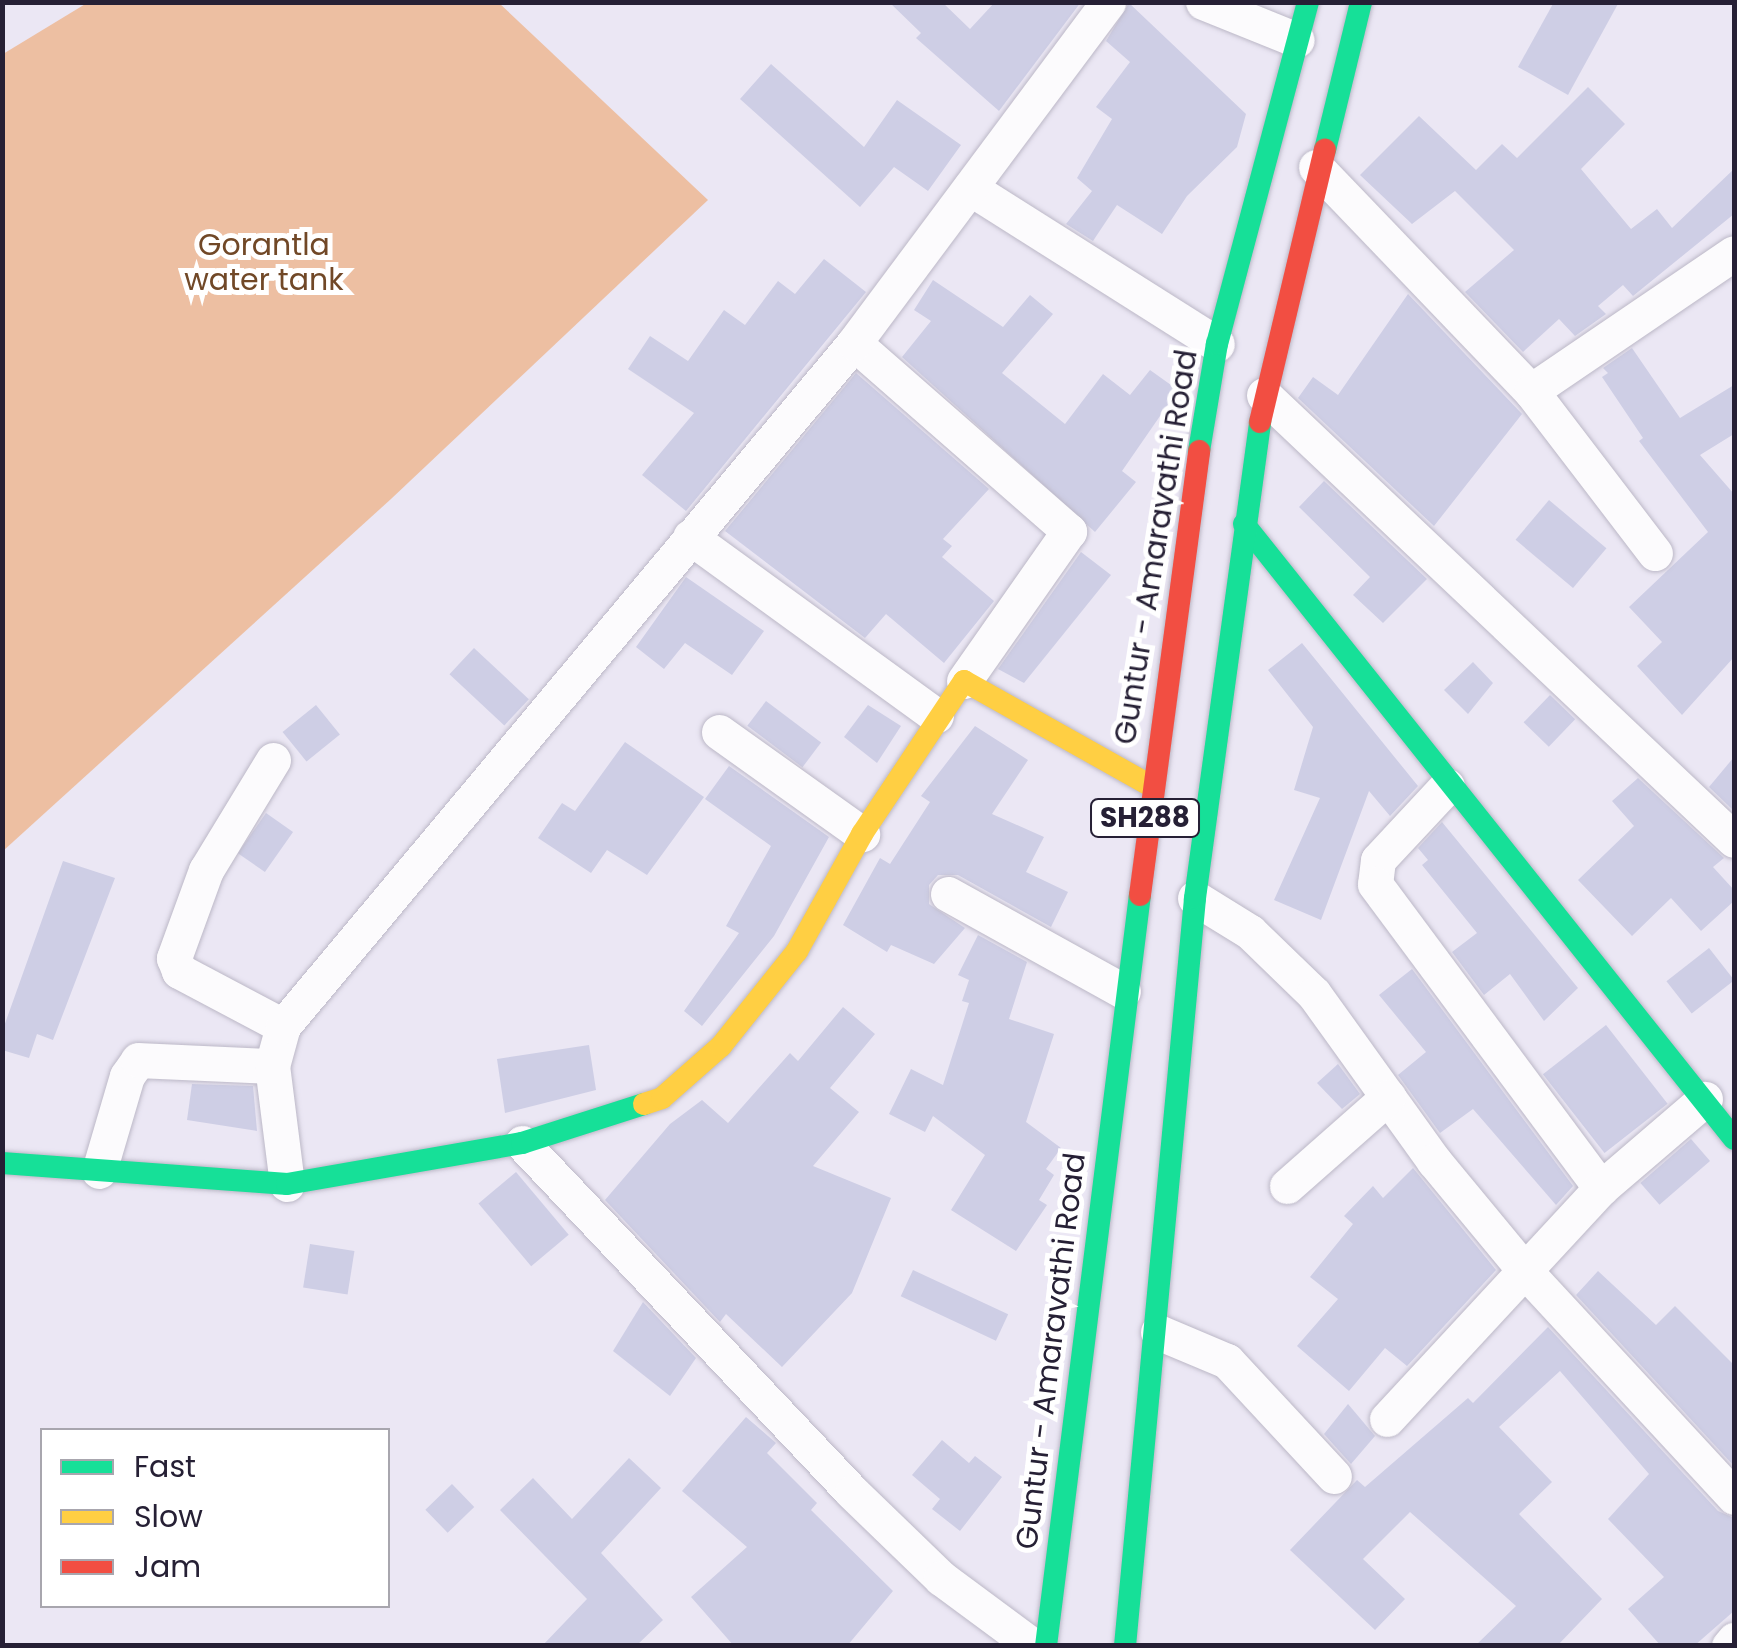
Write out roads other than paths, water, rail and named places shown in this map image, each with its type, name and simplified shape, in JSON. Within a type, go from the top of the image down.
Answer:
[{"type":"main road","name":"Guntur - Amaravathi Road","points":[[1046,1646],[1149,785],[1217,344],[1308,2]]},
{"type":"main road","name":"SH288","points":[[1125,1646],[1158,1332],[1196,898],[1244,524],[1264,395],[1316,167],[1361,2]]},
{"type":"main road","points":[[1244,524],[1447,786],[1734,1138]]},
{"type":"main road","points":[[2,1163],[287,1184],[522,1143],[662,1098],[721,1046],[798,950],[862,834],[936,716],[964,681],[1149,785]]},
{"type":"street","points":[[287,1184],[272,1066],[283,1026],[854,343],[1108,2]]},
{"type":"street","points":[[1203,2],[1297,40]]},
{"type":"street","points":[[1316,167],[1531,391],[1656,553]]},
{"type":"street","points":[[970,188],[1217,344]]},
{"type":"street","points":[[1531,391],[1734,253]]},
{"type":"street","points":[[854,343],[1069,531],[964,681]]},
{"type":"street","points":[[1264,395],[1734,840]]},
{"type":"street","points":[[690,538],[936,716]]},
{"type":"street","points":[[719,732],[862,834]]},
{"type":"street","points":[[273,760],[206,870],[174,958],[179,971],[283,1026]]},
{"type":"street","points":[[1447,786],[1378,860],[1376,884],[1601,1188]]},
{"type":"street","points":[[948,894],[1123,991]]},
{"type":"street","points":[[1196,898],[1280,956],[1524,1271],[1734,1498]]},
{"type":"street","points":[[98,1171],[127,1076],[138,1060],[272,1066]]},
{"type":"street","points":[[1287,1186],[1388,1097]]},
{"type":"street","points":[[1388,1418],[1601,1188],[1705,1100]]},
{"type":"street","points":[[522,1143],[852,1492],[941,1578],[1033,1646]]},
{"type":"street","points":[[1158,1332],[1227,1361],[1334,1476]]},
{"type":"street","points":[[1728,1646],[1734,1640]]},
{"type":"park label","name":"Gorantla water tank","points":[[264,262]]}]
